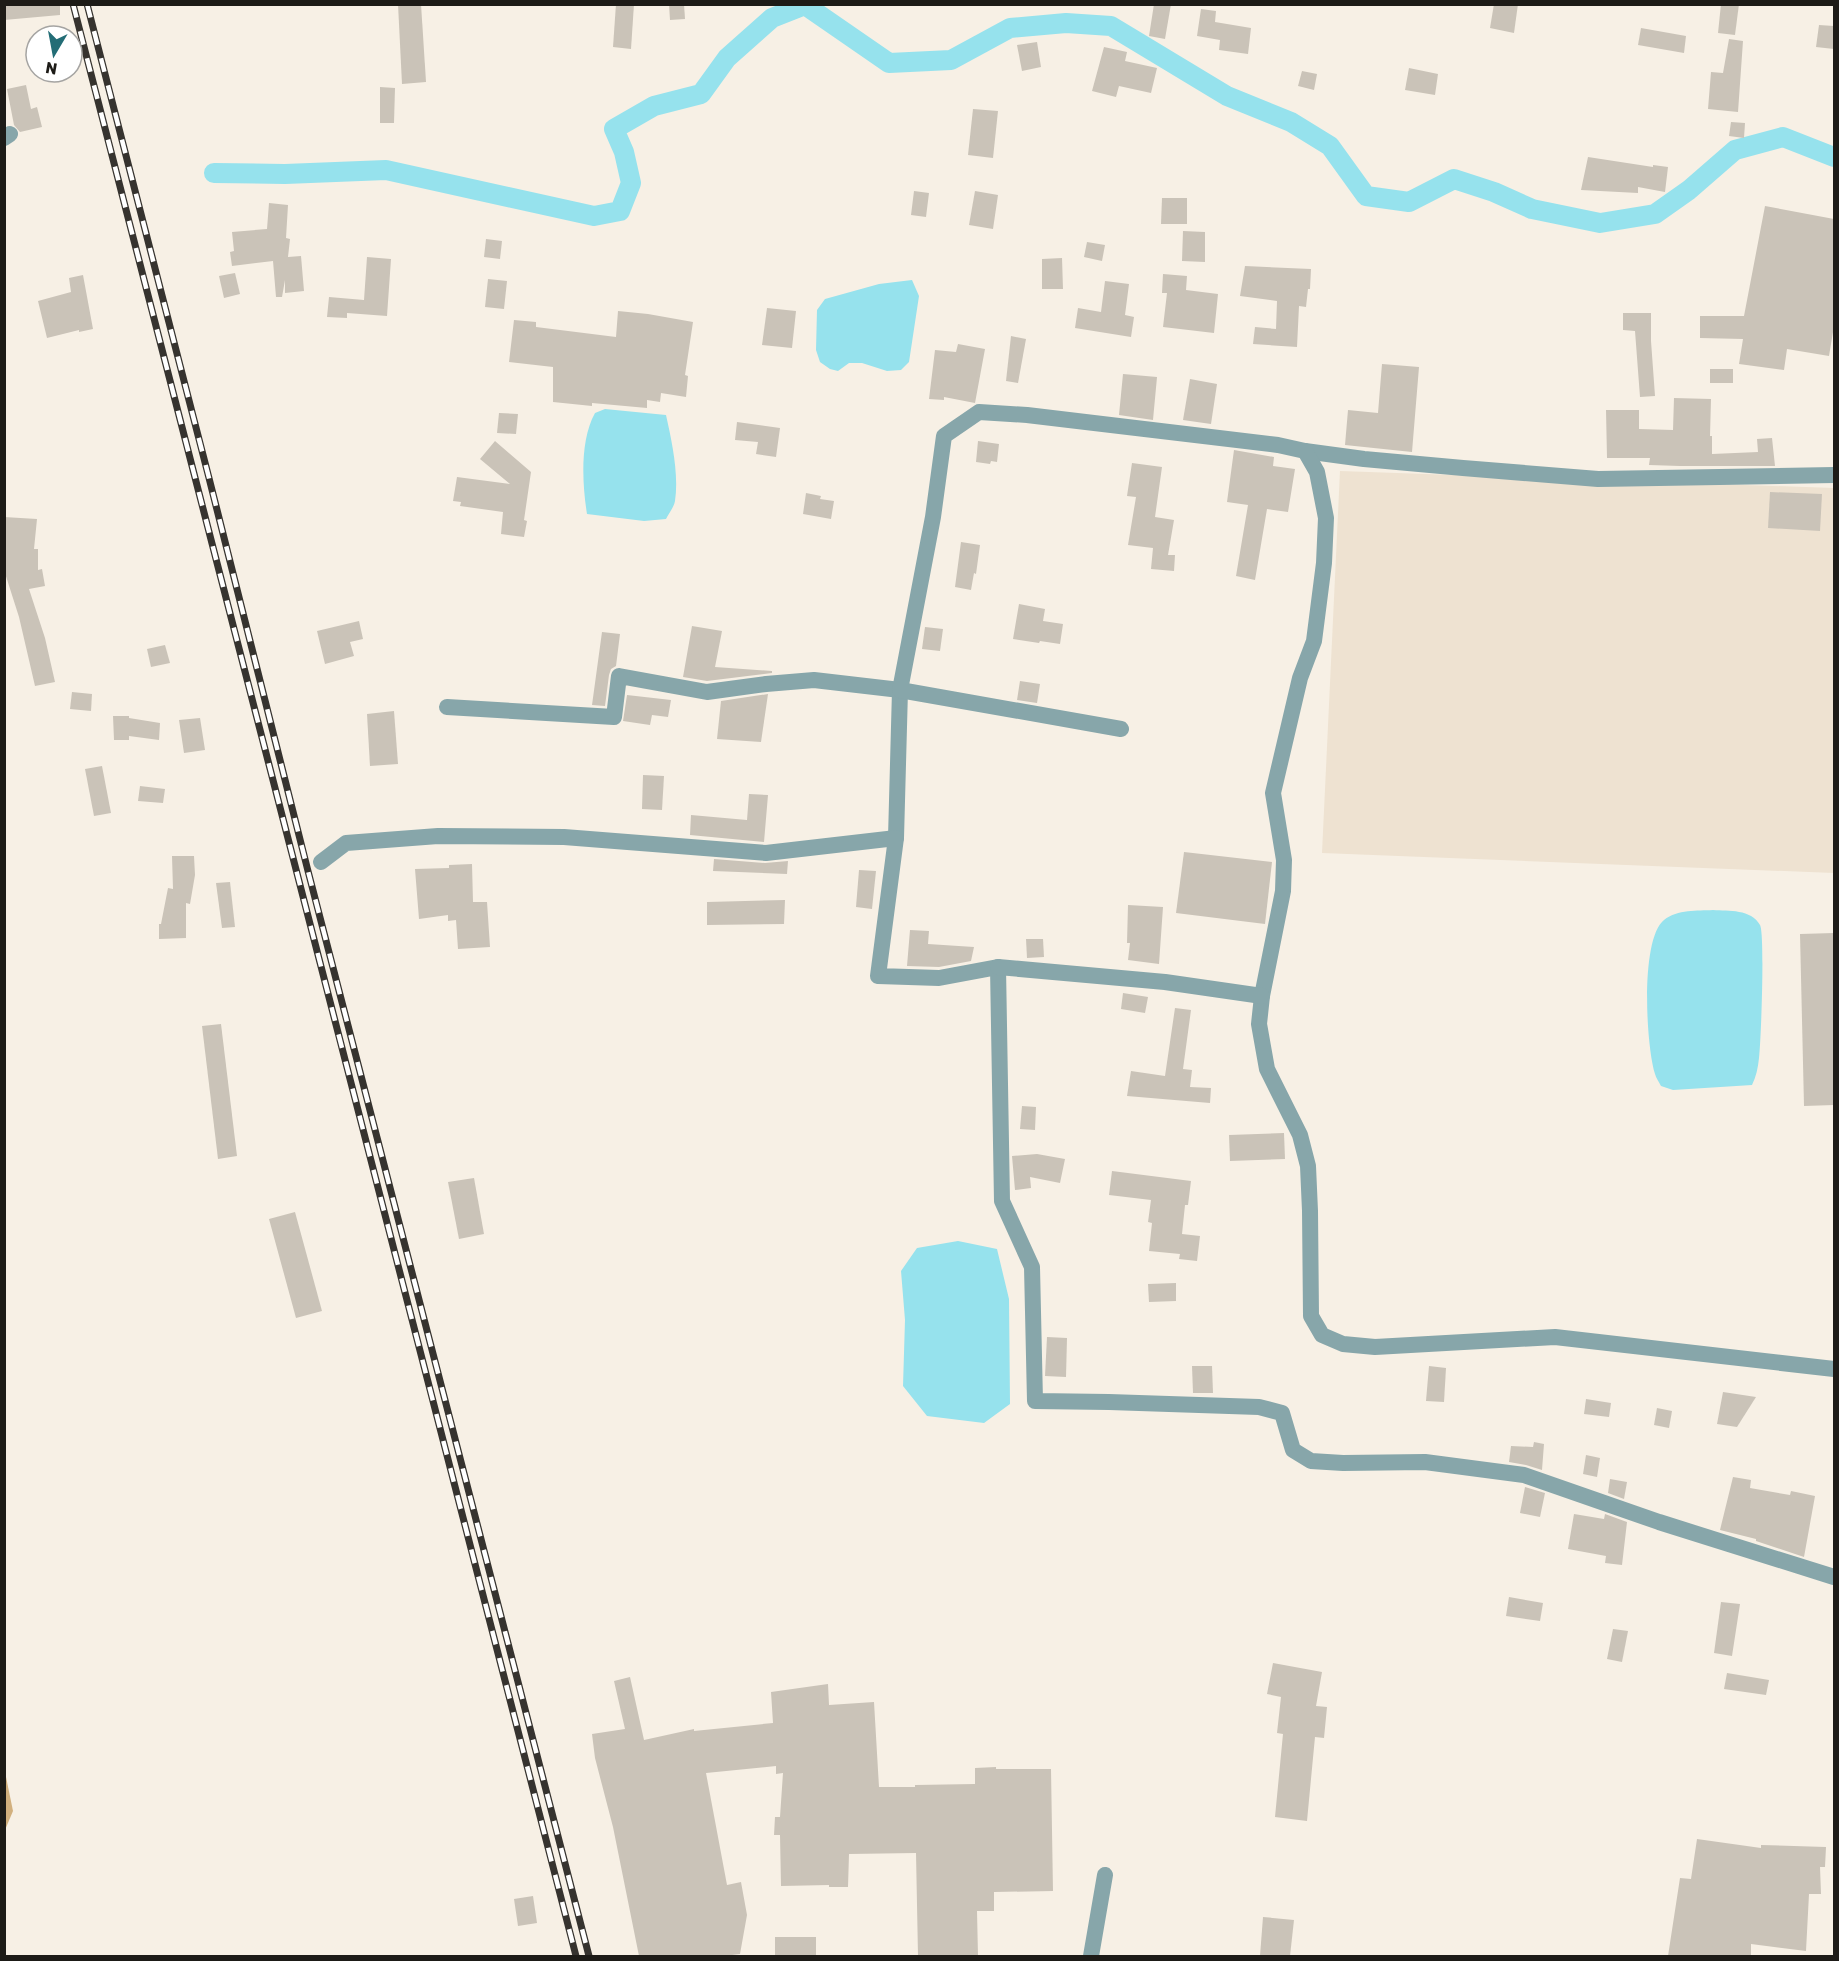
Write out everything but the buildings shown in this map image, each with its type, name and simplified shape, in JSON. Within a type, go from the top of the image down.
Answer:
[{"type":"street","points":[[1262,996],[1165,982],[998,967],[939,978],[878,976],[896,838],[900,690],[933,517],[944,436],[979,412],[1027,415],[1430,465],[1598,479],[1834,475]]},
{"type":"street","points":[[1305,451],[1317,472],[1326,518],[1324,563],[1314,641],[1300,678],[1273,793],[1284,860],[1284,880],[1262,996],[1259,1024],[1267,1069],[1300,1135],[1308,1166],[1311,1316],[1322,1335],[1342,1344],[1375,1347],[1555,1337],[1834,1369]]},
{"type":"street","points":[[447,707],[614,717],[619,676],[707,692],[814,680],[900,690],[1121,729]]},
{"type":"street","points":[[321,862],[346,843],[438,836],[564,837],[766,853],[896,838]]},
{"type":"street","points":[[998,967],[1002,1201],[1032,1267],[1035,1401],[1109,1401],[1259,1407],[1282,1413],[1293,1450],[1311,1461],[1425,1462],[1524,1475],[1659,1522],[1834,1577]]},
{"type":"street","points":[[1091,1956],[1104,1875]]},
{"type":"shaded area","points":[[1340,471],[1834,488],[1834,873],[1322,853]]},
{"type":"shaded area","points":[[5,1772],[13,1811],[4,1830]]},
{"type":"water","points":[[912,280],[919,296],[909,362],[901,370],[887,371],[862,363],[849,363],[838,371],[820,362],[816,350],[817,310],[825,299],[879,284]]},
{"type":"water","points":[[605,409],[666,415],[673,447],[676,491],[674,503],[666,519],[644,521],[587,514],[583,462],[587,436],[595,413]]},
{"type":"water","points":[[1713,910],[1745,913],[1760,925],[1762,989],[1760,1048],[1755,1079],[1752,1085],[1673,1090],[1661,1086],[1655,1076],[1649,1041],[1647,994],[1651,948],[1656,931],[1669,916],[1688,911]]},
{"type":"water","points":[[958,1241],[997,1249],[1009,1299],[1010,1404],[984,1423],[927,1416],[903,1386],[905,1320],[901,1271],[917,1248]]},
{"type":"waterway","points":[[214,173],[285,174],[386,170],[594,216],[620,211],[631,183],[624,152],[614,129],[654,106],[701,94],[727,58],[772,18],[805,5],[889,63],[951,60],[1010,28],[1066,23],[1111,26],[1227,96],[1291,122],[1330,146],[1366,196],[1409,202],[1454,179],[1494,192],[1532,209],[1600,223],[1655,214],[1689,190],[1735,150],[1783,137],[1834,157]]},
{"type":"railway","points":[[73,4],[576,1956]]},
{"type":"railway","points":[[87,4],[308,871],[589,1956]]}]
